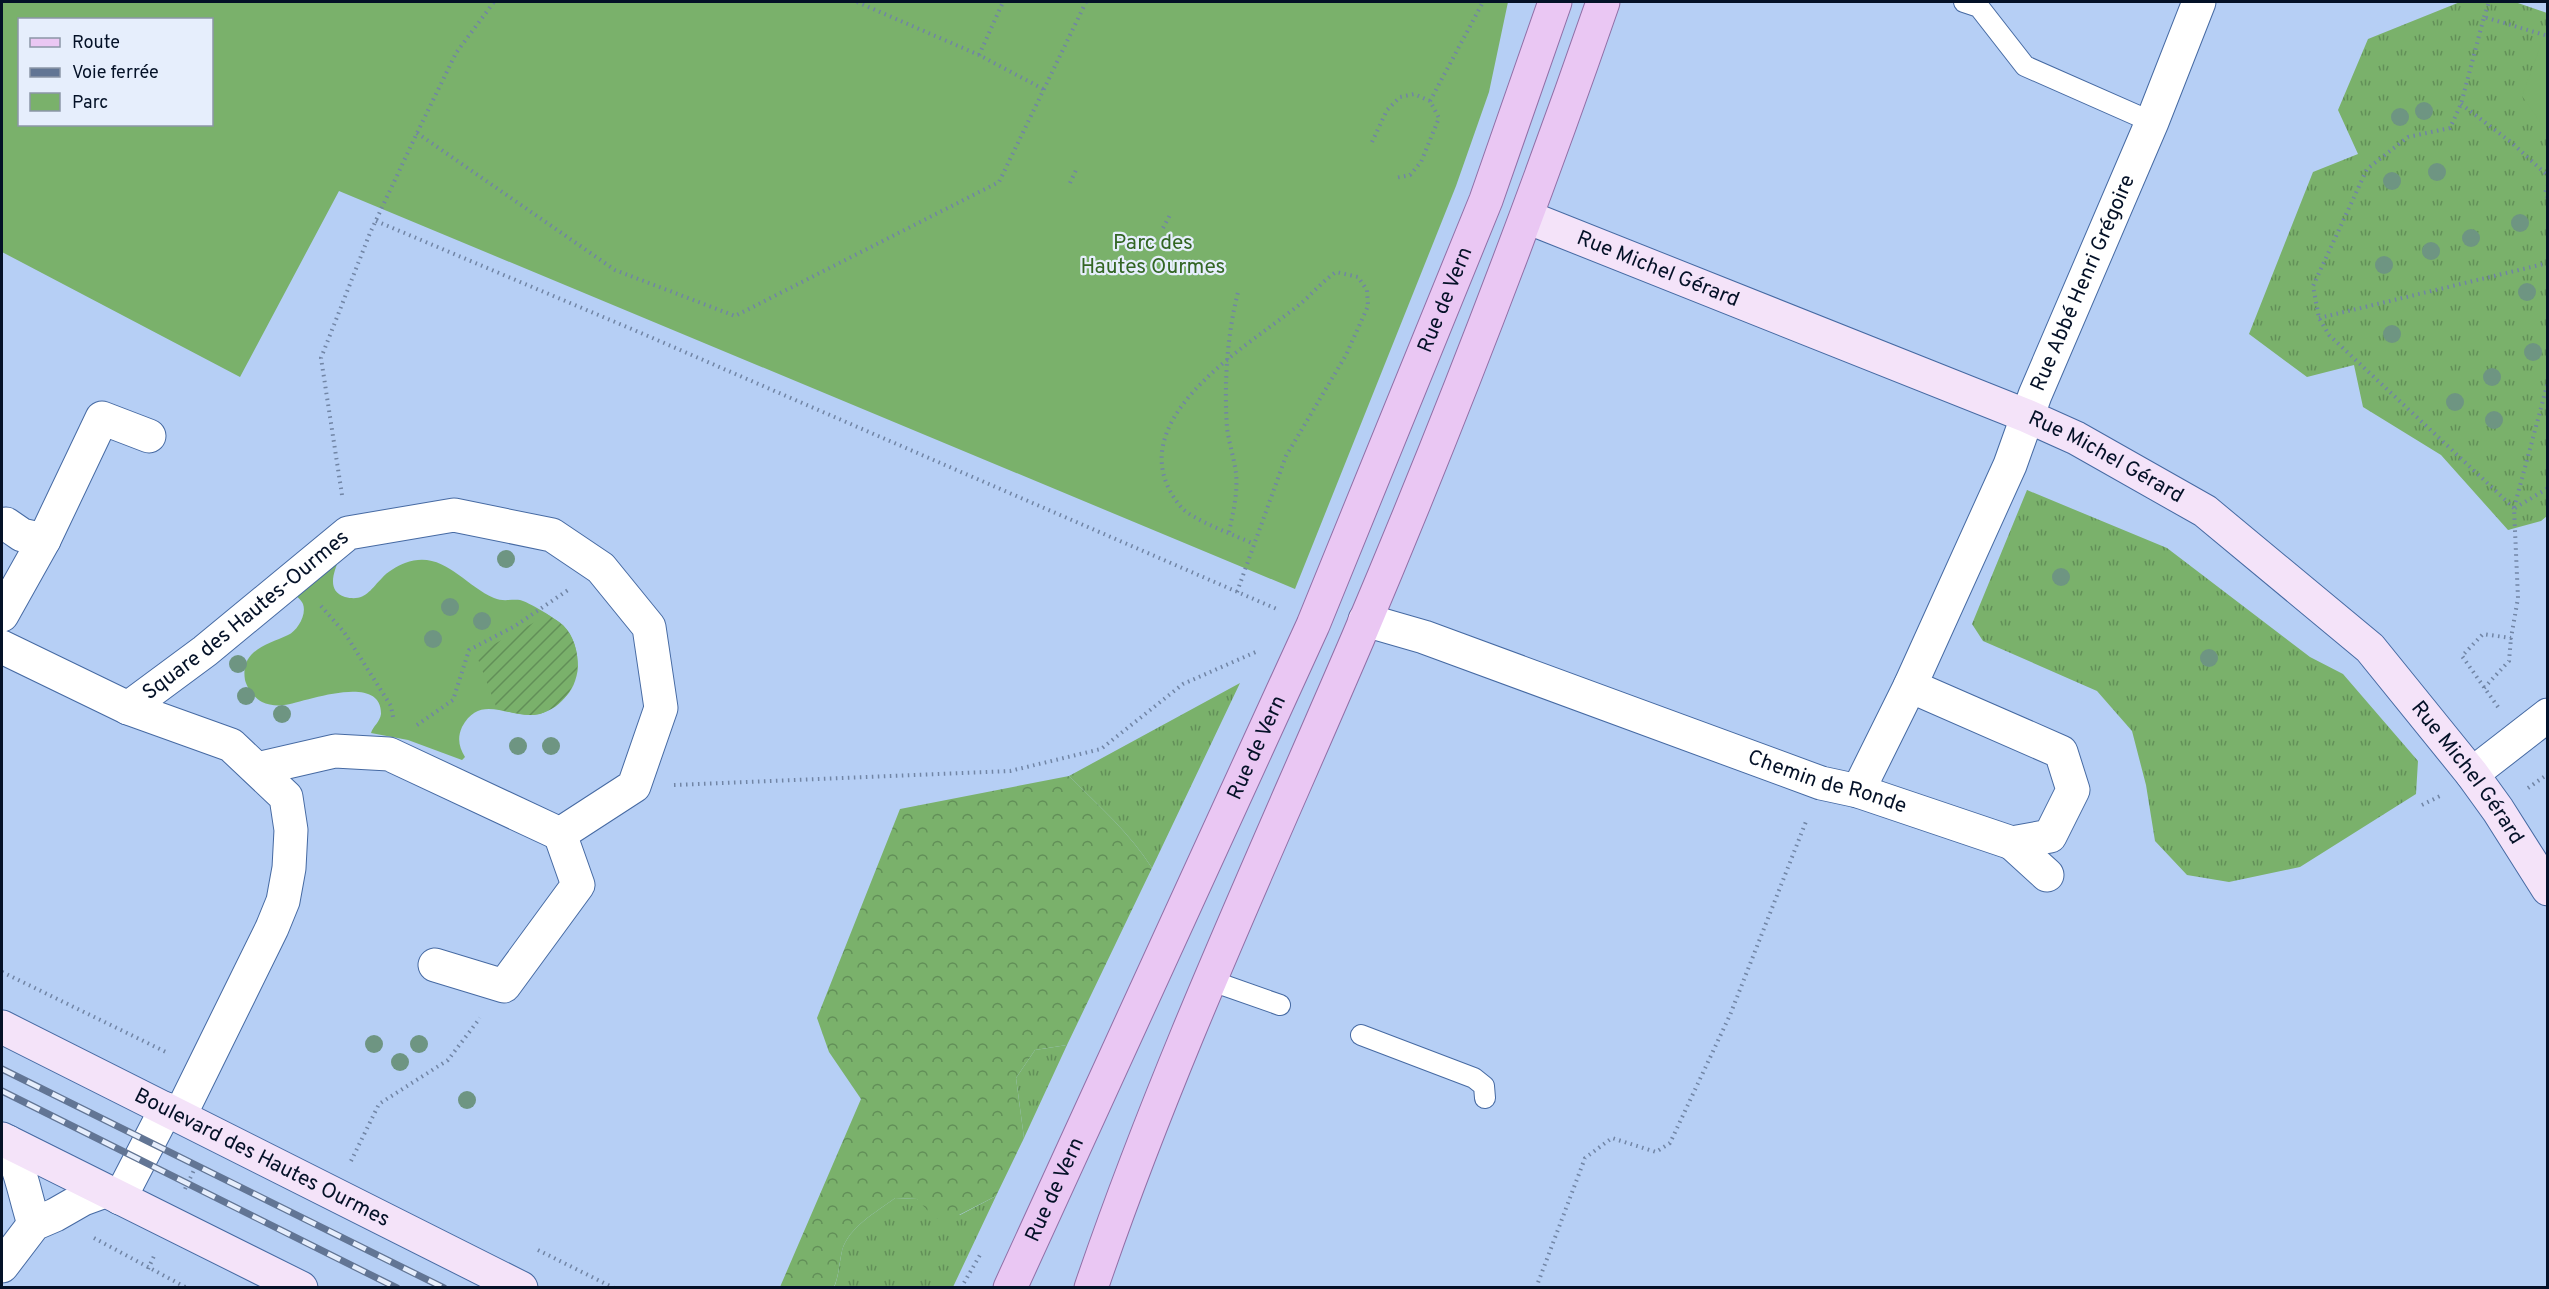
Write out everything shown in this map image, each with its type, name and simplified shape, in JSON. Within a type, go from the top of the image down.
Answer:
[{"type":"main road","name":"Rue de Vern","points":[[1010,1287],[1313,625],[1486,200],[1555,2]]},
{"type":"main road","points":[[1091,1287],[1209,980],[1365,620],[1527,217],[1603,2]]},
{"type":"main road","points":[[1486,200],[1527,217]]},
{"type":"street","name":"Rue Abbé Henri Grégoire","points":[[1858,790],[1910,686],[2010,465],[2027,416],[2152,122],[2199,2]]},
{"type":"street","name":"Rue Michel Gérard","points":[[1527,217],[2027,416],[2076,438],[2205,511],[2370,648],[2472,774],[2498,810],[2547,889]]},
{"type":"street","points":[[2,615],[44,540],[102,418],[149,436]]},
{"type":"street","name":"Square des Hautes-Ourmes","points":[[128,708],[205,651],[348,533],[454,515],[552,535],[601,568],[649,627],[661,708],[633,786]]},
{"type":"street","points":[[6,524],[22,535],[44,540]]},
{"type":"street","name":"Chemin de Ronde","points":[[1365,620],[1424,637],[1821,783],[1858,790],[2012,843],[2050,836],[2073,790],[2061,752],[1910,686]]},
{"type":"street","name":"Square des Hautes-Ourmes","points":[[2,647],[128,708],[231,746],[286,797],[291,830],[289,868],[283,901],[272,928],[202,1072],[113,1195]]},
{"type":"street","points":[[2472,774],[2547,715]]},
{"type":"street","points":[[256,769],[335,751],[393,746],[560,834],[578,885],[504,986],[435,964]]},
{"type":"street","points":[[560,834],[633,786]]},
{"type":"street","points":[[2012,843],[2047,875]]},
{"type":"street","name":"Boulevard des Hautes Ourmes","points":[[2,1027],[521,1287]]},
{"type":"street","points":[[5,1141],[301,1287]]},
{"type":"street","points":[[5,1141],[19,1166],[25,1197],[34,1224]]},
{"type":"street","points":[[2,1266],[34,1224],[83,1199],[113,1195]]},
{"type":"lane","points":[[1964,2],[1979,7],[2025,66],[2152,122]]},
{"type":"lane","points":[[1209,980],[1280,1005]]},
{"type":"lane","points":[[1361,1035],[1474,1078],[1484,1086],[1485,1098]]},
{"type":"path","points":[[348,533],[321,358],[375,221],[417,133],[456,53],[494,2]]},
{"type":"path","points":[[857,2],[980,56],[1045,90]]},
{"type":"path","points":[[980,56],[1003,2]]},
{"type":"path","points":[[417,133],[615,270],[735,316],[999,183],[1086,2]]},
{"type":"path","points":[[1430,101],[1483,2]]},
{"type":"path","points":[[2489,2],[2461,104],[2450,128],[2408,138],[2367,169],[2313,286],[2319,318],[2329,335],[2514,508]]},
{"type":"path","points":[[2484,17],[2547,36]]},
{"type":"path","points":[[1372,142],[1387,110],[1400,97],[1414,94],[1430,101],[1439,118],[1421,162],[1410,175],[1395,178]]},
{"type":"path","points":[[2461,104],[2512,143],[2547,176]]},
{"type":"path","points":[[1070,183],[1077,170]]},
{"type":"path","points":[[2547,185],[2545,193],[2547,198]]},
{"type":"path","points":[[1163,228],[1171,213]]},
{"type":"path","points":[[375,221],[652,338],[1313,625]]},
{"type":"path","points":[[2319,318],[2547,263]]},
{"type":"path","points":[[1237,592],[1286,456],[1346,356],[1368,306],[1367,290],[1358,277],[1336,272],[1319,284],[1298,307],[1228,359],[1199,384],[1175,414],[1166,438],[1162,465],[1168,488],[1183,509],[1254,544]]},
{"type":"path","points":[[1229,532],[1237,494],[1228,430],[1228,359],[1231,319],[1238,292]]},
{"type":"path","points":[[2484,688],[2509,662],[2518,598],[2514,508],[2547,382]]},
{"type":"path","points":[[2514,508],[2547,488]]},
{"type":"path","points":[[393,746],[453,700],[469,650],[515,626],[601,568]]},
{"type":"path","points":[[294,577],[344,632],[391,706],[393,746]]},
{"type":"path","points":[[2511,638],[2483,634],[2462,656],[2520,736]]},
{"type":"path","points":[[633,786],[1010,771],[1101,749],[1183,684],[1260,650]]},
{"type":"path","points":[[1536,1287],[1585,1158],[1612,1138],[1656,1152],[1670,1143],[1730,1015],[1821,783]]},
{"type":"path","points":[[2,972],[202,1072]]},
{"type":"path","points":[[351,1161],[379,1104],[448,1060],[504,986]]},
{"type":"path","points":[[148,1269],[213,1132]]},
{"type":"path","points":[[92,1237],[148,1269],[187,1287]]},
{"type":"green space","name":"Parc des Hautes Ourmes","points":[[2,2],[1508,2],[1489,92],[1456,186],[1295,589],[339,191],[240,377],[2,252]]},
{"type":"green space","points":[[2460,2],[2515,2],[2547,13],[2547,516],[2541,521],[2508,530],[2441,455],[2363,407],[2354,365],[2307,377],[2249,334],[2313,172],[2358,154],[2338,110],[2368,39]]},
{"type":"green space","points":[[2543,39],[2548,40],[2547,132],[2522,96]]},
{"type":"green space","points":[[2027,490],[2167,548],[2310,657],[2343,674],[2418,761],[2416,794],[2300,867],[2229,882],[2187,875],[2155,841],[2146,785],[2132,731],[2097,691],[1983,641],[1972,624]]},
{"type":"green space","points":[[339,559],[333,586],[339,594],[345,597],[362,596],[392,569],[418,560],[442,564],[494,598],[520,600],[535,607],[563,625],[573,639],[578,667],[571,689],[558,703],[540,714],[518,714],[487,709],[470,716],[460,731],[459,742],[465,757],[462,760],[408,740],[371,733],[381,714],[378,701],[369,694],[340,693],[281,705],[262,702],[246,683],[247,662],[257,650],[288,635],[300,622],[304,613],[303,604],[290,592]]},
{"type":"green space","points":[[545,613],[564,627],[570,634],[576,649],[576,673],[568,694],[550,710],[539,714],[523,715],[497,709],[476,654],[535,622]]},
{"type":"green space","points":[[1240,683],[1152,868],[1124,831],[1069,776]]},
{"type":"green space","points":[[1069,776],[1124,831],[1152,868],[1067,1045],[1035,1050],[1016,1078],[1024,1138],[996,1196],[959,1215],[935,1219],[917,1199],[895,1198],[857,1227],[845,1242],[834,1287],[780,1287],[861,1099],[829,1052],[817,1018],[900,809]]},
{"type":"green space","points":[[1067,1045],[1024,1138],[1016,1078],[1035,1050]]},
{"type":"green space","points":[[996,1196],[953,1287],[834,1288],[845,1242],[857,1227],[895,1198],[917,1199],[960,1215]]},
{"type":"railway","points":[[2,1069],[444,1288]]},
{"type":"railway","points":[[2,1091],[397,1288]]}]
